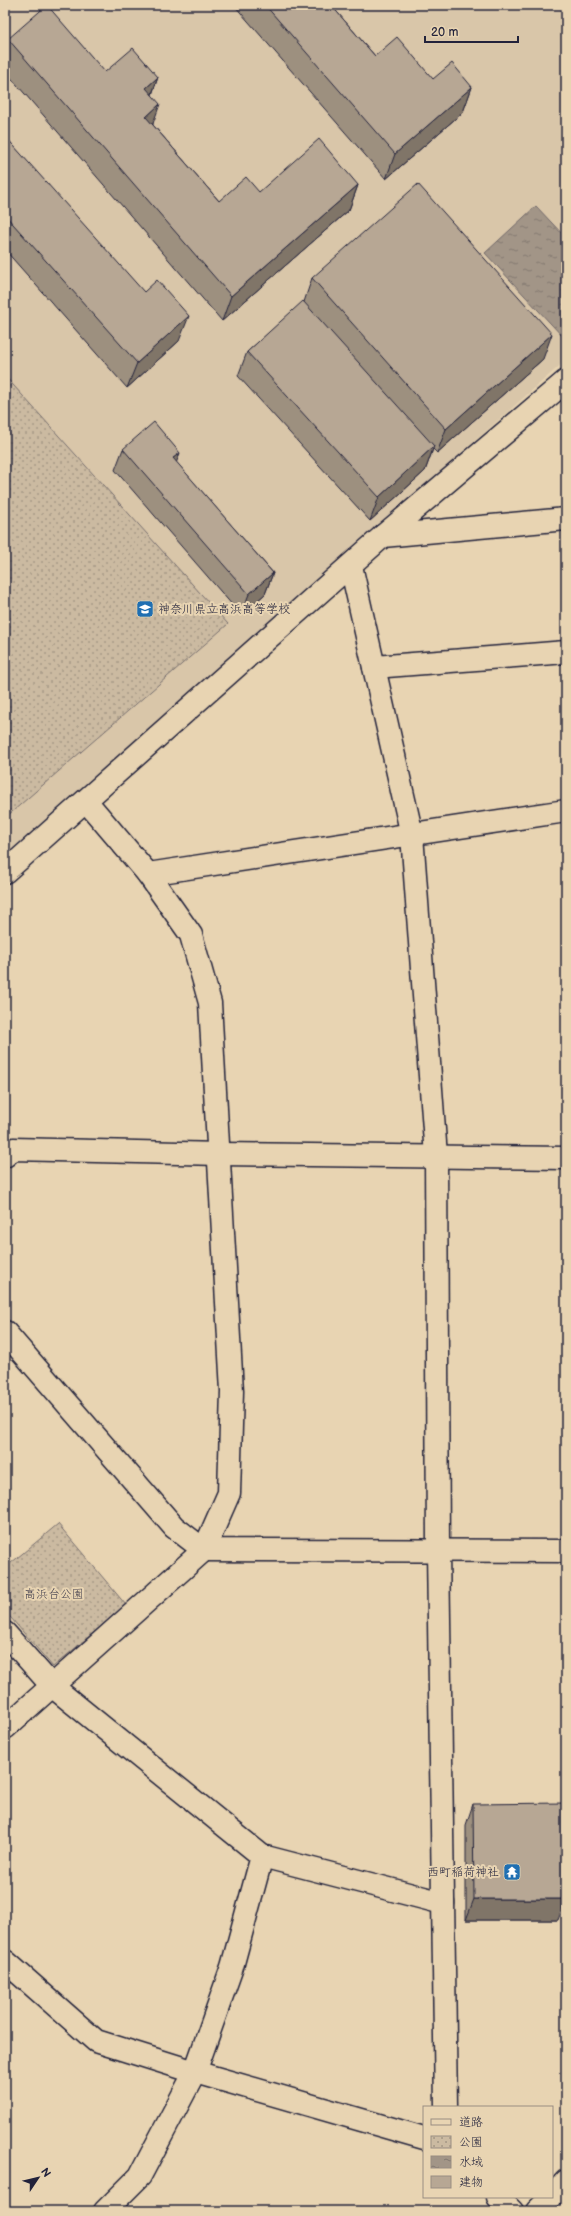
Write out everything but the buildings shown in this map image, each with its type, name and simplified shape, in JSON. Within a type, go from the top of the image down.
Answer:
[{"type":"main road","points":[[5,872],[383,536],[566,381]]},
{"type":"main road","points":[[383,536],[566,519]]},
{"type":"main road","points":[[351,566],[412,835],[436,1156],[438,1550],[446,2106]]},
{"type":"main road","points":[[374,667],[566,652]]},
{"type":"main road","points":[[5,1728],[204,1550],[228,1493],[232,1391],[220,1154],[210,1003],[191,936],[148,874],[86,801]]},
{"type":"main road","points":[[148,874],[566,811]]},
{"type":"main road","points":[[8,1148],[220,1154],[566,1158]]},
{"type":"main road","points":[[5,1332],[174,1527],[204,1550],[566,1551]]},
{"type":"main road","points":[[5,1633],[52,1686],[262,1856],[443,1903]]},
{"type":"main road","points":[[105,2211],[140,2176],[195,2072],[232,1967],[262,1856]]},
{"type":"main road","points":[[5,1961],[96,2041],[195,2072],[423,2138]]},
{"type":"main road","points":[[553,2194],[566,2181]]},
{"type":"main road","points":[[499,2198],[512,2211]]},
{"type":"main road","points":[[538,2211],[549,2198]]},
{"type":"shaded area","name":"神奈川県立高浜高等学校","points":[[5,5],[566,5],[566,360],[5,859]]},
{"type":"green space","points":[[5,376],[228,624],[5,818]]},
{"type":"green space","name":"高浜台公園","points":[[58,1524],[126,1605],[53,1667],[5,1611],[5,1568]]},
{"type":"water","points":[[536,206],[566,238],[566,336],[564,338],[485,253]]},
{"type":"place","name":"神奈川県立高浜高等学校","points":[[145,609]]},
{"type":"place","name":"西町稲荷神社","points":[[512,1872]]}]
